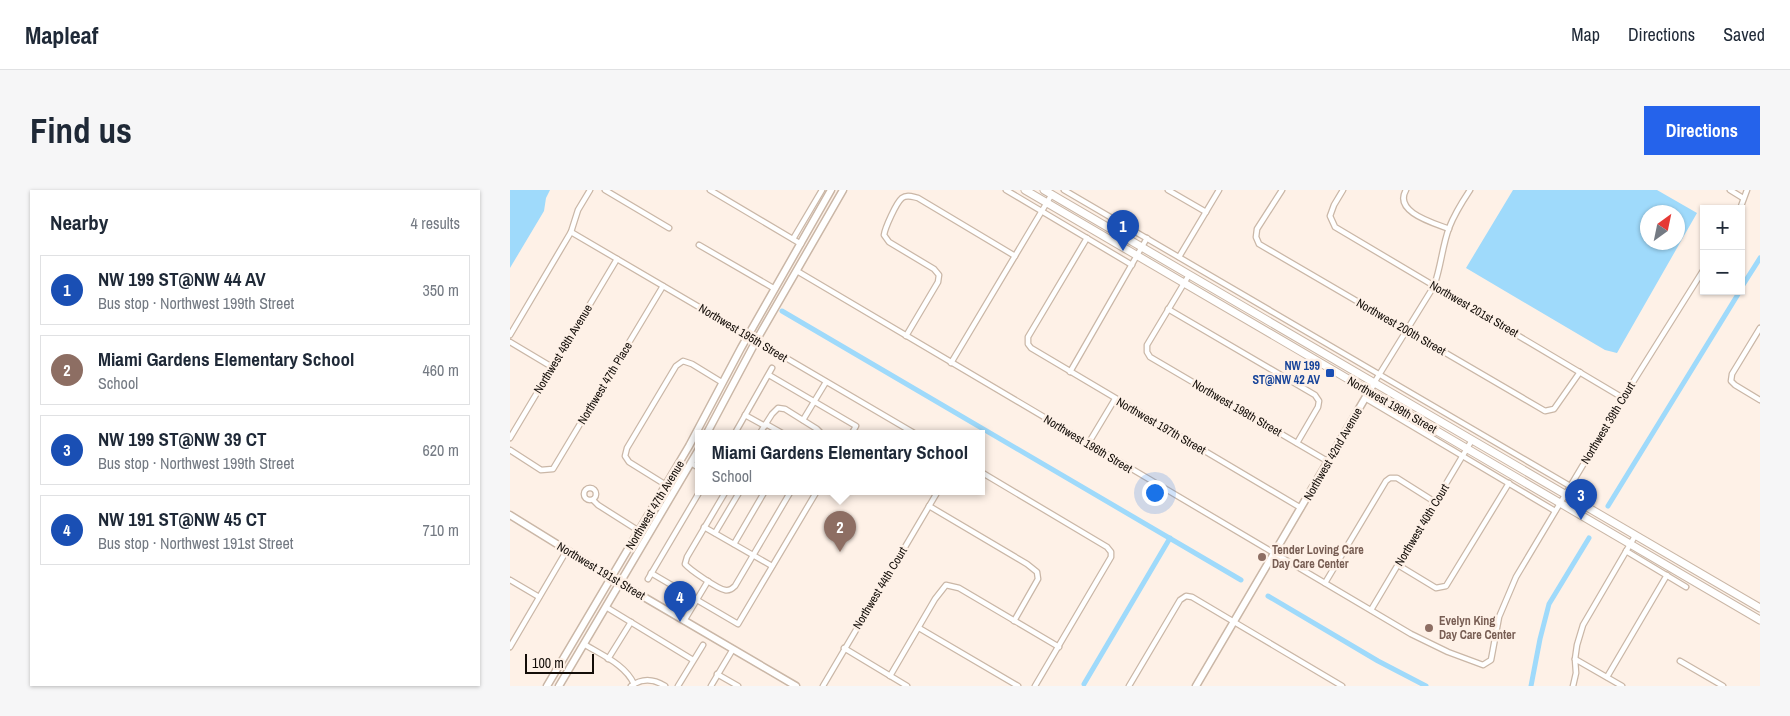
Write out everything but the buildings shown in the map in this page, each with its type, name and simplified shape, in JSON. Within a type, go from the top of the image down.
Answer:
[{"type":"main road","name":"Northwest 47th Avenue","points":[[698,430],[748,336],[831,190]]},
{"type":"main road","points":[[710,430],[756,341],[842,190]]},
{"type":"main road","name":"Northwest 199th Street","points":[[1025,190],[1184,283],[1368,395],[1467,449],[1760,620]]},
{"type":"main road","name":"Northwest 199th Street","points":[[1044,190],[1760,608]]},
{"type":"main road","points":[[801,244],[805,248],[805,257]]},
{"type":"main road","name":"Northwest 42nd Avenue","points":[[1196,686],[1374,384]]},
{"type":"main road","name":"Northwest 47th Avenue","points":[[547,686],[695,435]]},
{"type":"main road","points":[[689,446],[691,463]]},
{"type":"main road","name":"Northwest 47th Avenue","points":[[562,684],[695,456]]},
{"type":"main road","points":[[666,485],[669,491],[669,501]]},
{"type":"main road","name":"Northwest 191st Street","points":[[510,515],[620,583],[796,686]]},
{"type":"main road","points":[[1695,582],[1700,573]]},
{"type":"street","points":[[510,335],[571,232],[578,210],[590,190]]},
{"type":"street","points":[[605,190],[669,228]]},
{"type":"street","points":[[710,190],[801,244]]},
{"type":"street","points":[[793,239],[821,192],[814,190]]},
{"type":"street","points":[[1006,190],[1132,265]]},
{"type":"street","points":[[1064,190],[1570,486]]},
{"type":"street","points":[[1168,190],[1206,212]]},
{"type":"street","points":[[1179,257],[1219,190]]},
{"type":"street","name":"Northwest 200th Street","points":[[1282,190],[1257,230],[1256,237],[1259,244],[1545,411],[1554,409],[1580,372]]},
{"type":"street","name":"Northwest 201st Street","points":[[1343,190],[1330,216],[1335,227],[1623,398]]},
{"type":"street","points":[[1406,190],[1403,195],[1403,202],[1408,209],[1428,221],[1449,229]]},
{"type":"street","name":"Northwest 42nd Avenue","points":[[1374,384],[1434,286],[1449,229],[1470,190]]},
{"type":"street","points":[[1730,190],[1743,198]]},
{"type":"street","points":[[1741,205],[1747,190]]},
{"type":"street","points":[[952,363],[1052,194]]},
{"type":"street","points":[[906,336],[938,282],[939,275],[934,269],[889,242],[884,235],[885,227],[902,198],[909,196],[918,198],[1015,256]]},
{"type":"street","name":"Northwest 195th Street","points":[[571,232],[909,430]]},
{"type":"street","name":"Northwest 197th Street","points":[[1087,238],[1028,337],[1028,344],[1070,372],[1301,508]]},
{"type":"street","points":[[1070,372],[1147,238]]},
{"type":"street","points":[[699,245],[775,289]]},
{"type":"street","name":"Northwest 48th Avenue","points":[[510,438],[617,259]]},
{"type":"street","name":"Northwest 196th Street","points":[[797,271],[1411,634],[1477,664],[1488,664]]},
{"type":"street","points":[[1189,274],[1168,310],[1315,395],[1318,406],[1297,443]]},
{"type":"street","name":"Northwest 39th Court","points":[[1488,664],[1493,655],[1499,617],[1516,577],[1623,398],[1700,275]]},
{"type":"street","name":"Northwest 47th Place","points":[[510,450],[541,470],[553,469],[663,286]]},
{"type":"street","name":"Northwest 198th Street","points":[[1168,310],[1147,346],[1147,352],[1150,357],[1329,462]]},
{"type":"street","points":[[1760,328],[1732,374],[1731,380],[1735,385],[1760,400]]},
{"type":"street","points":[[510,342],[552,367]]},
{"type":"street","points":[[666,485],[629,462],[625,456],[627,448],[676,366],[682,361],[692,364],[723,383]]},
{"type":"street","points":[[736,430],[772,368]]},
{"type":"street","points":[[769,374],[856,426],[854,430]]},
{"type":"street","points":[[803,420],[826,382]]},
{"type":"street","points":[[1368,395],[1462,456],[1555,511]]},
{"type":"street","points":[[1088,444],[1115,399]]},
{"type":"street","points":[[762,430],[778,408],[785,409],[818,430]]},
{"type":"street","points":[[746,415],[776,430]]},
{"type":"street","name":"Northwest 40th Court","points":[[1371,610],[1472,440]]},
{"type":"street","points":[[691,463],[695,466]]},
{"type":"street","points":[[985,474],[1107,547],[1111,552],[1111,557],[1035,686]]},
{"type":"street","points":[[1325,583],[1386,481],[1390,478],[1397,478],[1435,502]]},
{"type":"street","points":[[1398,565],[1436,588],[1446,586],[1450,583],[1509,483]]},
{"type":"street","points":[[648,579],[698,495]]},
{"type":"street","points":[[724,495],[687,557],[686,564],[690,570],[724,591],[731,590],[736,586],[790,495]]},
{"type":"street","points":[[715,533],[738,495]]},
{"type":"street","points":[[734,544],[763,495]]},
{"type":"street","points":[[651,573],[738,624],[815,495]]},
{"type":"street","name":"Northwest 44th Court","points":[[823,686],[936,495]]},
{"type":"street","points":[[593,500],[639,531]]},
{"type":"street","points":[[930,506],[1027,564],[1037,572],[1038,579],[1014,621]]},
{"type":"street","points":[[704,527],[772,566]]},
{"type":"street","points":[[1573,686],[1576,673],[1577,645],[1583,625],[1635,536]]},
{"type":"street","points":[[511,644],[567,550]]},
{"type":"street","points":[[1626,552],[1686,587]]},
{"type":"street","points":[[1607,677],[1667,576]]},
{"type":"street","points":[[510,580],[539,597]]},
{"type":"street","points":[[684,621],[708,581]]},
{"type":"street","points":[[890,676],[935,600],[946,585],[959,588],[1059,647]]},
{"type":"street","points":[[1129,686],[1180,600],[1186,596],[1192,597],[1342,686]]},
{"type":"street","points":[[606,607],[693,660]]},
{"type":"street","points":[[608,659],[631,622]]},
{"type":"street","points":[[919,628],[1018,686]]},
{"type":"street","points":[[584,644],[628,672],[633,685],[652,680],[665,686]]},
{"type":"street","points":[[678,686],[703,645]]},
{"type":"street","points":[[844,648],[907,686]]},
{"type":"street","points":[[711,686],[732,649]]},
{"type":"street","points":[[1575,659],[1622,686]]},
{"type":"street","points":[[1680,661],[1723,686]]},
{"type":"street","points":[[717,674],[738,686]]},
{"type":"water","points":[[510,190],[550,190],[546,198],[544,211],[510,268]]},
{"type":"water","points":[[1513,190],[1657,190],[1683,205],[1640,205],[1640,250],[1676,250],[1617,353],[1605,350],[1466,268]]},
{"type":"water","points":[[1685,206],[1697,213],[1685,234]]},
{"type":"waterway","points":[[1745,282],[1760,258]]},
{"type":"waterway","points":[[1608,506],[1738,295]]},
{"type":"waterway","points":[[782,311],[1241,580]]},
{"type":"waterway","points":[[1084,684],[1170,538]]},
{"type":"waterway","points":[[1531,686],[1549,604],[1589,538]]},
{"type":"waterway","points":[[1268,596],[1378,661],[1426,686]]},
{"type":"place","name":"NW 199 ST@NW 44 AV","points":[[1123,251]]},
{"type":"place","name":"NW 199 ST@NW 42 AV","points":[[1330,373]]},
{"type":"place","name":"NW 199 ST@NW 39 CT","points":[[1581,520]]},
{"type":"place","name":"Miami Gardens Elementary School","points":[[840,552]]},
{"type":"place","name":"Tender Loving Care Day Care Center","points":[[1262,557]]},
{"type":"place","name":"NW 191 ST@NW 45 CT","points":[[680,622]]},
{"type":"place","name":"Evelyn King Day Care Center","points":[[1429,628]]}]
